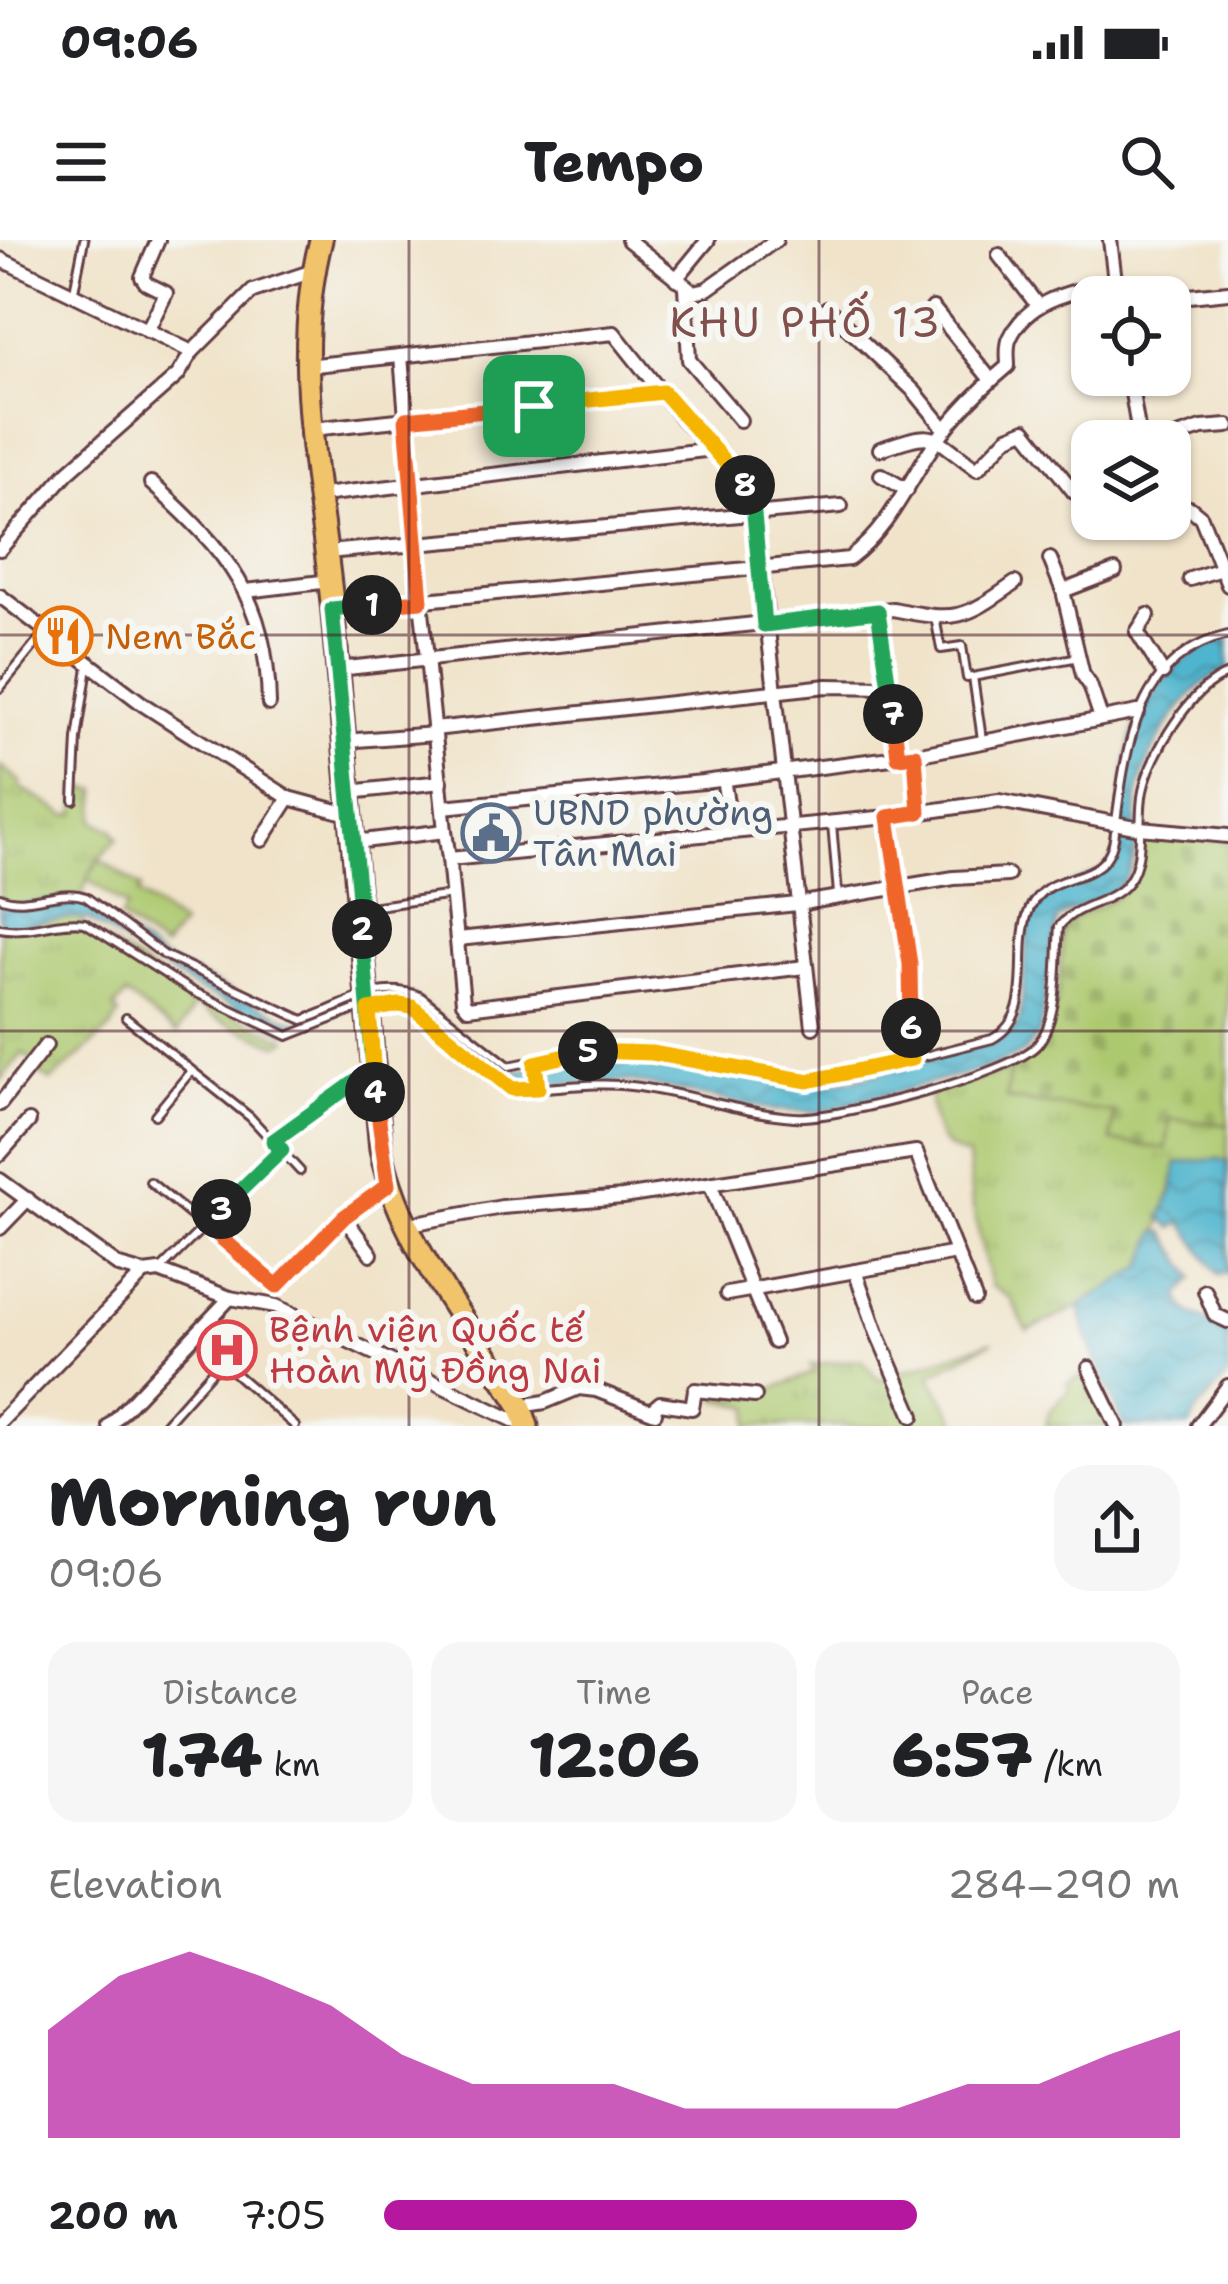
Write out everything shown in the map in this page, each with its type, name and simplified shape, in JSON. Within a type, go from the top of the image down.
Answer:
[{"type":"main road","points":[[321,240],[313,271],[306,366],[388,1185],[405,1225],[518,1420]]},
{"type":"street","points":[[147,331],[166,293],[142,277],[158,240]]},
{"type":"street","points":[[628,240],[694,292],[707,289],[776,240]]},
{"type":"street","points":[[708,240],[681,283],[689,360],[740,420]]},
{"type":"street","points":[[1110,240],[1114,276]]},
{"type":"street","points":[[999,255],[1038,306]]},
{"type":"street","points":[[0,259],[192,352]]},
{"type":"street","points":[[0,549],[67,472],[178,374],[192,352],[253,291],[313,271]]},
{"type":"street","points":[[1191,296],[1228,292]]},
{"type":"street","points":[[332,609],[849,560],[888,519],[942,433],[1008,366],[1010,337],[1038,306],[1071,295]]},
{"type":"street","points":[[827,308],[914,391],[942,433],[977,469],[1008,437],[1025,430],[1071,488]]},
{"type":"street","points":[[933,308],[991,380]]},
{"type":"street","points":[[306,366],[610,333],[748,490],[813,1028]]},
{"type":"street","points":[[401,356],[463,1002],[467,1008],[805,967]]},
{"type":"street","points":[[312,429],[663,392]]},
{"type":"street","points":[[1191,432],[1228,426]]},
{"type":"street","points":[[880,449],[942,433]]},
{"type":"street","points":[[322,495],[713,449]]},
{"type":"street","points":[[880,475],[907,490]]},
{"type":"street","points":[[151,483],[212,542],[246,591],[268,666],[269,704]]},
{"type":"street","points":[[327,552],[841,506]]},
{"type":"street","points":[[1191,510],[1196,511],[1225,568],[1228,585]]},
{"type":"street","points":[[1050,559],[1101,718]]},
{"type":"street","points":[[1190,579],[1225,568]]},
{"type":"street","points":[[1063,591],[1115,571]]},
{"type":"street","points":[[246,591],[330,581]]},
{"type":"street","points":[[338,669],[893,609],[935,617],[968,615],[1016,583]]},
{"type":"street","points":[[0,596],[144,705],[289,798],[351,803],[441,782]]},
{"type":"street","points":[[878,611],[898,757]]},
{"type":"street","points":[[1148,615],[1137,632],[1163,673]]},
{"type":"street","points":[[344,741],[827,686],[889,687]]},
{"type":"street","points":[[443,807],[915,755],[1138,712]]},
{"type":"street","points":[[915,755],[919,812]]},
{"type":"street","points":[[723,779],[732,832]]},
{"type":"street","points":[[262,840],[289,798]]},
{"type":"street","points":[[449,859],[832,823],[999,801],[1116,828],[1228,836]]},
{"type":"street","points":[[355,842],[446,831]]},
{"type":"street","points":[[458,939],[797,904],[954,878],[1008,875]]},
{"type":"street","points":[[0,1104],[46,1045]]},
{"type":"street","points":[[535,1063],[538,1088]]},
{"type":"street","points":[[0,1154],[29,1121]]},
{"type":"street","points":[[405,1225],[916,1152],[975,1299]]},
{"type":"street","points":[[0,1180],[106,1258],[230,1298],[266,1303],[518,1420],[579,1388],[655,1413],[660,1403],[692,1408],[695,1390],[755,1396]]},
{"type":"street","points":[[710,1184],[773,1342]]},
{"type":"street","points":[[266,1303],[344,1217],[388,1185]]},
{"type":"street","points":[[0,1228],[28,1198]]},
{"type":"street","points":[[344,1217],[371,1254]]},
{"type":"street","points":[[728,1294],[956,1253]]},
{"type":"street","points":[[855,1271],[913,1416]]},
{"type":"street","points":[[0,1421],[152,1272]]},
{"type":"street","points":[[1205,1291],[1214,1315],[1228,1321]]},
{"type":"street","points":[[110,1426],[230,1298]]},
{"type":"street","points":[[1089,1368],[1117,1426]]},
{"type":"street","points":[[1198,1426],[1228,1386]]},
{"type":"lane","points":[[74,295],[84,240]]},
{"type":"lane","points":[[935,617],[941,649],[962,646],[968,678],[1079,657]]},
{"type":"lane","points":[[0,688],[46,631]]},
{"type":"lane","points":[[0,897],[15,902],[76,893],[86,897],[164,955],[303,1020],[413,993],[501,1062],[517,1068],[571,1053],[623,1051],[808,1081],[912,1059],[992,1039],[1012,1024],[1019,997],[1024,924],[1032,903],[1041,893],[1104,864],[1113,852],[1126,744],[1138,712],[1163,673],[1200,643],[1228,634]]},
{"type":"lane","points":[[74,800],[76,739],[88,663]]},
{"type":"lane","points":[[0,928],[35,930],[86,922],[190,990],[288,1036],[369,1001],[412,1007],[506,1087],[632,1086],[777,1115],[820,1117],[1012,1064],[1038,1044],[1046,1028],[1061,922],[1128,883],[1135,868],[1143,790],[1155,758],[1180,716],[1210,683],[1228,674]]},
{"type":"lane","points":[[973,677],[982,743]]},
{"type":"lane","points":[[888,817],[911,981],[912,1059]]},
{"type":"lane","points":[[832,823],[838,898]]},
{"type":"lane","points":[[360,908],[453,895]]},
{"type":"lane","points":[[126,1018],[250,1117],[300,1171]]},
{"type":"lane","points":[[273,1141],[373,1069]]},
{"type":"lane","points":[[155,1115],[191,1071]]},
{"type":"lane","points":[[152,1272],[282,1150]]},
{"type":"lane","points":[[150,1182],[275,1288]]},
{"type":"lane","points":[[163,1426],[221,1360],[295,1426]]},
{"type":"green space","points":[[0,766],[21,782],[20,787],[67,815],[76,814],[77,787],[98,790],[95,821],[113,830],[118,839],[88,878],[81,903],[84,927],[184,992],[287,1040],[279,1045],[195,1005],[177,1034],[126,995],[114,1009],[119,1014],[111,1028],[51,1081],[35,1071],[38,1065],[23,1053],[0,1080]]},
{"type":"green space","points":[[1144,833],[1228,841],[1228,1125],[1170,1119],[1166,1149],[1111,1141],[1114,1113],[1006,1099],[1010,1070],[1028,1058],[1049,1027],[1066,922],[1113,899],[1130,883]]},
{"type":"green space","points":[[100,859],[181,925],[163,949],[120,918],[127,907],[87,879]]},
{"type":"green space","points":[[1010,1070],[1007,1099],[1115,1113],[1112,1141],[1166,1148],[1169,1118],[1228,1125],[1228,1162],[1178,1163],[1145,1264],[1108,1291],[1027,1331],[1011,1298],[991,1286],[972,1203],[968,1156],[942,1141],[929,1093]]},
{"type":"green space","points":[[993,1341],[930,1375],[959,1426],[749,1426],[751,1407],[718,1400],[718,1395],[755,1396],[815,1372],[810,1365],[862,1359],[878,1380]]},
{"type":"green space","points":[[1088,1374],[1113,1426],[1046,1426],[1049,1412],[1069,1390],[1067,1383]]},
{"type":"water","points":[[1228,639],[1228,669],[1184,704],[1149,758],[1138,793],[1135,847],[1127,876],[1113,891],[1057,920],[1039,1034],[1023,1053],[988,1068],[820,1112],[774,1110],[629,1081],[516,1086],[412,1002],[353,1006],[288,1032],[191,986],[87,919],[0,924],[0,902],[15,906],[75,897],[162,959],[288,1019],[304,1025],[370,996],[411,996],[508,1071],[569,1058],[625,1055],[808,1085],[854,1079],[994,1042],[1016,1026],[1029,924],[1036,905],[1113,860],[1130,747],[1143,711],[1178,665]]},
{"type":"water","points":[[1228,1162],[1228,1273],[1219,1275],[1182,1222],[1173,1228],[1161,1218],[1177,1163]]},
{"type":"water","points":[[1156,1232],[1165,1232],[1194,1278],[1179,1296],[1182,1304],[1199,1318],[1228,1327],[1228,1376],[1195,1413],[1190,1426],[1124,1426],[1086,1334],[1080,1306],[1144,1266]]},
{"type":"place","name":"Nem Bắc","points":[[63,636]]},
{"type":"place","name":"UBND phường Tân Mai","points":[[491,833]]},
{"type":"place","name":"Bệnh viện Quốc tế Hoàn Mỹ Đồng Nai","points":[[227,1350]]},
{"type":"district","name":"KHU PHỐ 13","points":[[806,322]]},
{"type":"route","points":[[663,392],[748,490],[761,568],[764,625],[878,611],[898,757],[915,755],[919,812],[888,817],[910,964],[912,1059],[854,1074],[795,1081],[652,1053],[599,1050],[535,1063],[538,1088],[516,1090],[506,1087],[412,1007],[369,1010],[388,1185],[344,1217],[277,1286],[205,1224],[282,1150],[273,1141],[373,1069],[332,609],[421,601],[406,419],[534,406],[663,392]]}]
